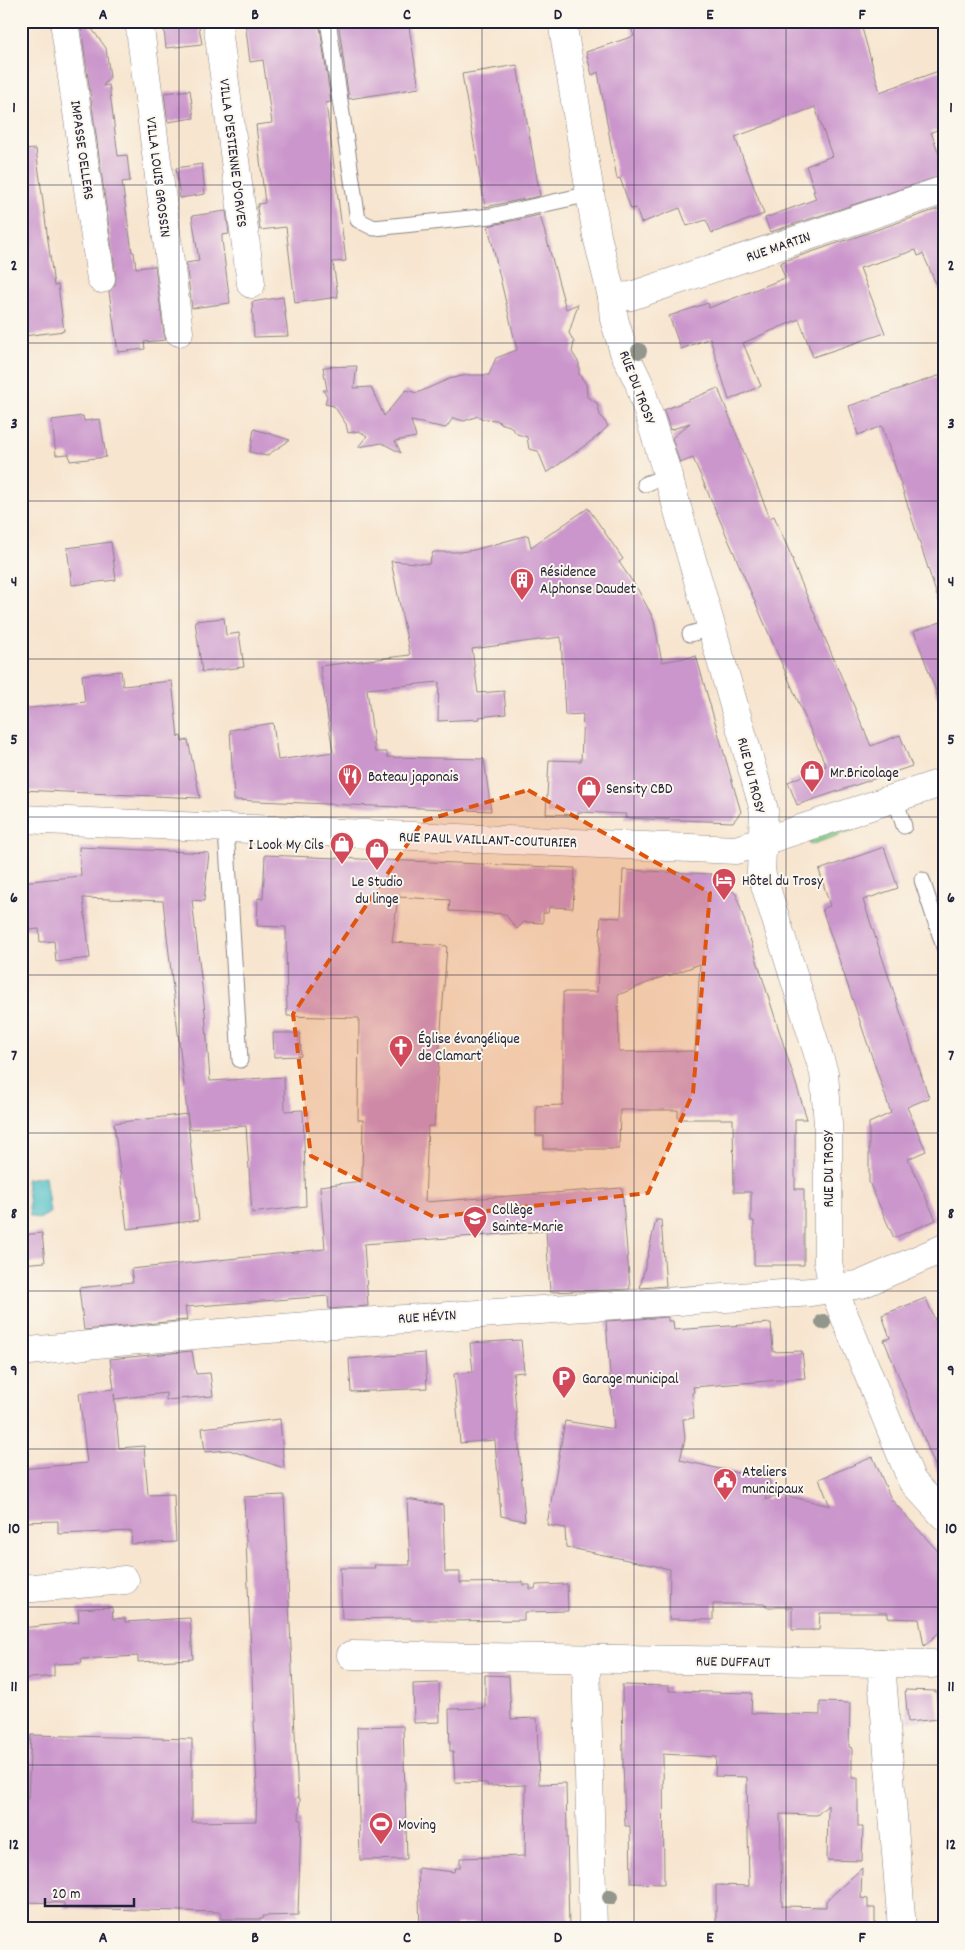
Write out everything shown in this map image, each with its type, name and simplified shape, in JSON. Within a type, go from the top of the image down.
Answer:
[{"type":"street","name":"IMPASSE OELLERS","points":[[64,21],[101,279]]},
{"type":"street","name":"VILLA LOUIS GROSSIN","points":[[139,21],[179,332]]},
{"type":"street","name":"VILLA D'ESTIENNE D'ORVES","points":[[216,21],[251,284]]},
{"type":"street","name":"RUE DU TROSY","points":[[562,21],[597,236],[612,297],[616,326],[624,352],[639,383],[657,480],[701,631],[764,810],[761,872],[810,1023],[826,1080],[828,1124],[828,1262],[833,1288],[912,1481],[944,1516]]},
{"type":"street","name":"RUE MARTIN","points":[[612,297],[631,296],[944,190]]},
{"type":"street","name":"RUE PAUL VAILLANT-COUTURIER","points":[[21,819],[736,850],[944,782]]},
{"type":"street","name":"RUE HÉVIN","points":[[21,1352],[226,1331],[796,1294],[862,1284],[944,1248]]},
{"type":"street","points":[[21,1589],[125,1580]]},
{"type":"street","name":"RUE DUFFAUT","points":[[351,1654],[586,1660],[932,1664]]},
{"type":"street","points":[[586,1660],[592,1929]]},
{"type":"street","points":[[881,1663],[902,1929]]},
{"type":"lane","points":[[328,21],[358,220],[374,228],[492,216],[590,194]]},
{"type":"lane","points":[[895,798],[904,826]]},
{"type":"lane","points":[[226,829],[240,1060]]},
{"type":"lane","points":[[922,880],[944,946]]},
{"type":"highlighted area","points":[[528,790],[710,893],[693,1093],[648,1193],[434,1217],[311,1156],[293,1014],[423,821]]},
{"type":"green space","points":[[859,821],[861,827],[810,845],[808,838]]},
{"type":"water","points":[[45,1176],[50,1213],[39,1219],[30,1216],[26,1179]]},
{"type":"building","points":[[80,21],[86,21],[106,48],[110,77],[103,86],[109,85],[118,156],[127,155],[130,181],[122,182],[136,268],[155,266],[166,340],[144,342],[145,349],[118,352],[109,292],[115,285],[116,277]]},
{"type":"building","points":[[163,21],[198,21],[202,44],[166,48]]},
{"type":"building","points":[[245,21],[319,21],[331,102],[326,103],[346,261],[333,262],[338,297],[295,303],[286,227],[260,230],[257,207],[258,204],[265,203],[256,125],[272,123],[263,60],[250,62]]},
{"type":"building","points":[[338,21],[408,21],[419,88],[349,99]]},
{"type":"building","points":[[629,21],[860,21],[880,92],[944,69],[944,128],[931,132],[944,168],[944,175],[770,232],[765,218],[816,199],[806,166],[832,156],[815,107],[735,137],[764,214],[712,233],[706,220],[687,226],[680,208],[641,223],[636,208],[631,209],[620,178],[617,179],[598,72],[592,75],[586,52],[634,36]]},
{"type":"building","points":[[517,65],[540,196],[485,207],[462,74]]},
{"type":"building","points":[[190,90],[194,118],[168,122],[164,93]]},
{"type":"building","points":[[36,149],[54,286],[58,285],[64,331],[24,336],[21,311],[21,150]]},
{"type":"building","points":[[202,164],[205,194],[180,198],[176,168]]},
{"type":"building","points":[[944,207],[944,302],[923,254],[918,256],[916,250],[860,268],[885,333],[813,357],[799,319],[743,343],[761,386],[729,400],[710,338],[681,349],[669,316],[708,303],[709,308],[785,278],[780,264],[782,262]]},
{"type":"building","points":[[226,211],[229,234],[222,235],[222,240],[230,303],[192,308],[186,263],[199,261],[192,216]]},
{"type":"building","points":[[540,215],[566,309],[578,304],[569,333],[574,342],[572,352],[579,363],[579,374],[586,384],[587,397],[597,403],[600,415],[608,426],[598,436],[547,473],[538,451],[529,449],[527,437],[517,434],[510,426],[497,420],[483,419],[478,416],[464,421],[453,418],[446,428],[411,421],[416,437],[395,441],[401,453],[382,443],[358,447],[367,436],[359,431],[348,433],[346,424],[334,406],[325,404],[327,396],[323,390],[327,390],[323,367],[357,366],[354,388],[371,387],[384,416],[406,390],[417,393],[449,379],[467,375],[489,375],[496,358],[517,350],[488,226]]},
{"type":"building","points":[[283,297],[288,336],[254,337],[252,302]]},
{"type":"building","points":[[944,374],[944,601],[939,602],[882,426],[858,435],[849,406]]},
{"type":"building","points":[[718,388],[770,518],[774,516],[871,746],[900,735],[912,766],[797,805],[788,782],[826,766],[693,458],[680,463],[672,438],[690,423],[670,430],[664,410]]},
{"type":"building","points":[[83,416],[84,421],[100,419],[106,457],[70,461],[69,454],[56,455],[52,420]]},
{"type":"building","points":[[254,429],[290,440],[266,456],[250,452]]},
{"type":"building","points":[[588,508],[623,559],[619,562],[650,612],[654,621],[662,662],[696,656],[741,812],[733,822],[625,818],[626,814],[578,812],[578,815],[546,814],[549,760],[581,761],[583,714],[565,715],[561,637],[472,649],[478,693],[504,691],[506,714],[479,717],[480,719],[438,721],[439,682],[367,689],[375,752],[387,752],[387,757],[484,759],[491,811],[234,800],[230,730],[273,723],[278,760],[333,752],[320,666],[410,655],[391,561],[429,564],[433,552],[474,550],[528,535],[531,547]]},
{"type":"building","points":[[111,542],[116,580],[72,585],[67,548]]},
{"type":"building","points":[[224,618],[226,635],[239,633],[244,667],[202,672],[195,621]]},
{"type":"building","points":[[944,621],[944,704],[941,705],[914,631]]},
{"type":"building","points":[[121,671],[123,686],[172,681],[178,737],[181,736],[182,741],[188,740],[200,798],[21,790],[21,709],[85,702],[82,675]]},
{"type":"building","points":[[79,847],[209,853],[204,901],[192,900],[205,1012],[210,1081],[284,1077],[285,1111],[303,1110],[306,1206],[252,1213],[246,1126],[189,1129],[163,901],[83,898],[90,958],[56,962],[54,941],[40,942],[39,929],[21,931],[21,882],[81,876]]},
{"type":"building","points":[[884,847],[898,888],[863,900],[929,1098],[907,1107],[926,1151],[908,1159],[936,1220],[894,1238],[869,1182],[869,1123],[891,1113],[822,909],[830,906],[819,870]]},
{"type":"building","points":[[265,855],[575,868],[573,908],[549,907],[548,913],[543,913],[543,923],[524,922],[517,929],[505,914],[449,911],[450,900],[398,897],[392,942],[447,946],[434,1126],[428,1126],[425,1202],[622,1188],[630,1289],[550,1292],[546,1231],[364,1244],[368,1306],[329,1309],[328,1296],[185,1307],[187,1320],[84,1330],[79,1288],[133,1282],[131,1269],[325,1249],[320,1186],[362,1181],[363,1120],[358,1120],[359,1018],[287,1016],[286,927],[257,926],[258,898],[263,899]]},
{"type":"building","points":[[623,870],[711,874],[736,894],[807,1119],[795,1119],[795,1189],[804,1189],[804,1265],[754,1265],[754,1221],[751,1221],[751,1192],[734,1192],[733,1119],[678,1119],[678,1110],[620,1110],[619,1149],[544,1149],[544,1136],[536,1136],[536,1106],[563,1105],[563,992],[597,992],[601,917],[621,918]],"holes":[[[700,964],[695,1051],[619,1052],[618,995]]]},
{"type":"building","points":[[273,1033],[300,1033],[301,1056],[274,1057]]},
{"type":"building","points":[[187,1114],[199,1220],[127,1229],[114,1123]]},
{"type":"building","points":[[656,1220],[661,1220],[666,1286],[640,1288]]},
{"type":"building","points":[[42,1233],[45,1262],[21,1264],[21,1235]]},
{"type":"building","points":[[926,1298],[935,1320],[944,1317],[943,1485],[884,1340],[890,1338],[882,1315]]},
{"type":"building","points":[[668,1317],[668,1321],[673,1321],[674,1330],[771,1323],[773,1352],[802,1351],[805,1378],[693,1387],[694,1418],[683,1419],[685,1439],[680,1460],[770,1480],[765,1500],[780,1494],[830,1506],[819,1479],[873,1457],[891,1499],[944,1558],[944,1628],[924,1646],[919,1619],[888,1618],[888,1613],[820,1613],[819,1630],[792,1630],[792,1607],[766,1607],[766,1604],[713,1604],[713,1620],[669,1619],[670,1569],[566,1547],[565,1528],[547,1525],[565,1421],[614,1429],[606,1321]]},
{"type":"building","points":[[521,1340],[524,1372],[513,1373],[525,1521],[501,1516],[495,1440],[460,1443],[454,1374],[473,1372],[470,1343]]},
{"type":"building","points":[[192,1351],[196,1374],[210,1373],[213,1396],[166,1400],[166,1393],[115,1399],[114,1394],[119,1448],[144,1446],[148,1495],[174,1494],[176,1542],[131,1544],[132,1531],[58,1534],[58,1521],[21,1522],[21,1469],[87,1463],[79,1393],[114,1389],[110,1359]]},
{"type":"building","points":[[425,1353],[427,1388],[351,1392],[349,1359]]},
{"type":"building","points":[[280,1419],[284,1468],[229,1450],[205,1452],[202,1428]]},
{"type":"building","points":[[284,1495],[298,1798],[300,1798],[299,1820],[301,1820],[298,1915],[263,1916],[263,1919],[221,1919],[220,1912],[64,1908],[64,1903],[21,1902],[21,1798],[28,1799],[31,1735],[192,1739],[192,1822],[256,1821],[257,1788],[244,1497]]},
{"type":"building","points":[[407,1499],[443,1505],[445,1572],[460,1572],[460,1583],[523,1582],[523,1585],[530,1585],[530,1589],[535,1589],[536,1585],[567,1584],[568,1611],[524,1612],[524,1620],[342,1619],[340,1568],[375,1568],[374,1565],[410,1565]]},
{"type":"building","points":[[112,1607],[113,1619],[125,1618],[125,1622],[190,1618],[193,1659],[138,1662],[138,1656],[81,1659],[82,1663],[54,1664],[54,1676],[21,1679],[21,1628],[79,1622],[78,1609]]},
{"type":"building","points":[[485,1675],[509,1676],[511,1719],[537,1718],[539,1784],[566,1783],[569,1929],[528,1929],[528,1922],[456,1924],[456,1928],[420,1929],[418,1868],[454,1872],[455,1868],[460,1868],[460,1858],[525,1856],[526,1785],[487,1786],[487,1783],[455,1782],[453,1751],[450,1751],[449,1709],[485,1708]]},
{"type":"building","points":[[439,1683],[440,1722],[414,1723],[413,1684]]},
{"type":"building","points":[[622,1685],[669,1686],[669,1691],[752,1693],[751,1713],[820,1715],[820,1702],[850,1703],[849,1747],[852,1748],[852,1778],[858,1778],[858,1827],[863,1827],[862,1861],[827,1860],[828,1805],[817,1815],[780,1814],[782,1906],[826,1907],[826,1901],[862,1868],[861,1898],[868,1899],[868,1908],[875,1908],[875,1929],[716,1929],[716,1885],[749,1886],[747,1777],[715,1776],[716,1757],[663,1754],[664,1884],[631,1883],[630,1826],[625,1826]]},
{"type":"building","points":[[905,1690],[936,1691],[939,1719],[908,1722]]},
{"type":"building","points":[[403,1726],[407,1859],[360,1860],[357,1727]]},
{"type":"place","name":"Résidence Alphonse Daudet","points":[[522,601]]},
{"type":"place","name":"Mr.Bricolage","points":[[812,793]]},
{"type":"place","name":"Bateau japonais","points":[[350,797]]},
{"type":"place","name":"Sensity CBD","points":[[589,809]]},
{"type":"place","name":"I Look My Cils","points":[[342,865]]},
{"type":"place","name":"Le Studio du linge","points":[[377,871]]},
{"type":"place","name":"Hôtel du Trosy","points":[[724,901]]},
{"type":"place","name":"Église évangélique de Clamart","points":[[401,1068]]},
{"type":"place","name":"Collège Sainte-Marie","points":[[475,1239]]},
{"type":"place","name":"Garage municipal","points":[[564,1399]]},
{"type":"place","name":"Ateliers municipaux","points":[[725,1501]]},
{"type":"place","name":"Moving","points":[[381,1845]]}]
